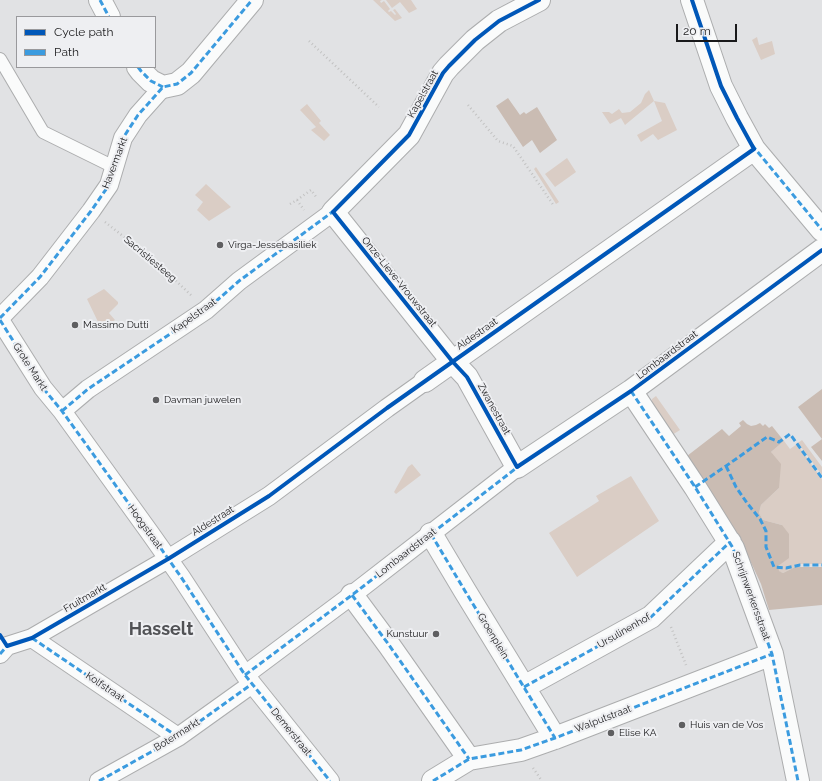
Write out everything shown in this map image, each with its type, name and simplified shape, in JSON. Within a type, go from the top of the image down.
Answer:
[{"type":"street","points":[[100,0],[109,16]]},
{"type":"street","name":"Havermarkt","points":[[0,319],[40,277],[91,211],[109,185],[123,138],[138,115],[163,87],[177,84],[191,73],[252,0]]},
{"type":"street","name":"Kapelstraat","points":[[62,411],[88,390],[206,310],[239,281],[333,212],[409,135],[443,73],[449,66],[475,40],[499,21],[539,0]]},
{"type":"street","points":[[692,0],[721,86],[754,149],[822,230]]},
{"type":"street","points":[[139,68],[151,81],[163,87]]},
{"type":"street","name":"Aldestraat","points":[[168,559],[269,496],[452,361],[754,149]]},
{"type":"street","name":"Onze-Lieve-Vrouwstraat","points":[[333,212],[452,361]]},
{"type":"street","name":"Lombaardstraat","points":[[248,679],[352,595],[517,467],[631,391],[822,250]]},
{"type":"street","name":"Grote Markt","points":[[0,319],[43,388],[62,411]]},
{"type":"street","name":"Zwanestraat","points":[[452,361],[467,377],[517,467]]},
{"type":"street","name":"Schrijnwerkersstraat","points":[[631,391],[695,487],[733,548],[772,654],[798,781]]},
{"type":"street","name":"Hoogstraat","points":[[62,411],[185,583],[248,679]]},
{"type":"street","name":"Groenplein","points":[[432,534],[469,598],[555,738]]},
{"type":"street","name":"Ursulinenhof","points":[[524,687],[651,617],[730,542]]},
{"type":"street","name":"Fruitmarkt","points":[[2,645],[32,638],[168,559]]},
{"type":"street","points":[[352,595],[469,759]]},
{"type":"street","name":"Kolfstraat","points":[[32,638],[178,737]]},
{"type":"street","name":"Walputstraat","points":[[433,781],[469,759],[521,750],[772,654]]},
{"type":"street","name":"Botermarkt","points":[[99,781],[178,737],[248,679]]},
{"type":"street","name":"Demerstraat","points":[[248,679],[330,781]]},
{"type":"lane","points":[[0,59],[43,132],[114,167]]},
{"type":"path","points":[[309,41],[380,107]]},
{"type":"path","points":[[468,105],[498,141],[513,146],[554,206]]},
{"type":"path","points":[[290,204],[311,190],[313,192]]},
{"type":"path","points":[[297,200],[300,205]]},
{"type":"path","points":[[663,606],[694,684]]},
{"type":"shaded area","points":[[373,0],[382,0],[380,1],[381,3],[384,1],[390,9],[388,11],[389,12],[391,11],[395,15],[396,14],[393,10],[395,9],[402,18],[395,21]]},
{"type":"shaded area","points":[[386,0],[411,0],[417,9],[409,13],[400,2],[392,8]]},
{"type":"shaded area","points":[[757,37],[759,45],[772,41],[775,54],[761,60],[752,40]]},
{"type":"shaded area","points":[[649,90],[654,101],[625,125],[621,118],[610,124],[602,112],[609,112],[612,114],[619,109],[622,113],[630,112],[641,103],[645,94]]},
{"type":"shaded area","points":[[508,98],[520,115],[524,112],[526,114],[537,107],[557,140],[540,153],[532,140],[523,147],[496,106]]},
{"type":"shaded area","points":[[654,101],[665,103],[677,130],[658,140],[653,134],[641,142],[637,135],[662,121]]},
{"type":"shaded area","points":[[307,104],[321,121],[319,123],[330,135],[324,141],[311,130],[316,127],[300,110]]},
{"type":"shaded area","points":[[567,158],[576,172],[555,187],[545,174]]},
{"type":"shaded area","points":[[536,167],[559,202],[556,204],[534,169]]},
{"type":"shaded area","points":[[206,184],[231,207],[209,221],[197,210],[203,202],[195,195]]},
{"type":"shaded area","points":[[104,289],[118,302],[118,304],[109,313],[115,320],[107,325],[105,323],[100,326],[87,299]]},
{"type":"shaded area","points":[[822,389],[822,439],[798,407]]},
{"type":"shaded area","points":[[656,396],[680,430],[672,435],[652,405],[652,399]]},
{"type":"shaded area","points":[[743,420],[751,426],[760,423],[763,426],[765,424],[769,428],[772,426],[784,441],[771,452],[781,464],[779,488],[761,505],[759,513],[763,520],[782,525],[789,534],[789,558],[778,566],[779,571],[783,573],[795,567],[822,567],[822,605],[769,610],[761,584],[747,554],[687,456],[722,429],[729,436],[741,426],[739,423]]},
{"type":"shaded area","points":[[822,439],[822,461],[811,447]]},
{"type":"shaded area","points":[[802,440],[822,467],[822,475],[798,443]]},
{"type":"shaded area","points":[[784,441],[790,449],[797,444],[822,479],[822,564],[798,564],[783,573],[778,571],[782,525],[763,520],[759,513],[761,505],[779,488],[771,452]]},
{"type":"shaded area","points":[[412,464],[421,475],[396,494],[394,492],[408,467]]},
{"type":"shaded area","points":[[631,476],[659,521],[577,577],[549,533],[599,501],[596,496]]},
{"type":"marked path","points":[[100,0],[108,16]]},
{"type":"marked path","points":[[0,318],[40,277],[91,211],[109,185],[123,138],[138,115],[163,87],[177,84],[191,73],[252,0]]},
{"type":"marked path","points":[[139,68],[151,81],[163,87]]},
{"type":"marked path","points":[[752,145],[822,230]]},
{"type":"marked path","points":[[62,411],[88,389],[206,310],[239,281],[335,210]]},
{"type":"marked path","points":[[0,320],[43,388],[62,411],[181,577],[245,675],[330,781]]},
{"type":"marked path","points":[[631,391],[695,487],[733,548],[772,654],[798,781]]},
{"type":"marked path","points":[[695,487],[767,437],[779,442],[790,434],[822,478]]},
{"type":"marked path","points":[[245,675],[352,595],[519,466]]},
{"type":"marked path","points":[[726,466],[736,487],[760,519],[766,531],[766,547],[774,567],[786,568],[800,565],[822,565]]},
{"type":"marked path","points":[[431,534],[555,738]]},
{"type":"marked path","points":[[524,687],[651,617],[730,542]]},
{"type":"marked path","points":[[352,595],[469,759]]},
{"type":"marked path","points":[[32,638],[178,737]]},
{"type":"marked path","points":[[0,654],[7,646],[10,645]]},
{"type":"marked path","points":[[433,781],[469,759],[521,750],[772,654]]},
{"type":"marked path","points":[[99,781],[178,737],[252,684]]},
{"type":"cycle path","points":[[539,0],[499,21],[475,40],[449,66],[443,73],[409,135],[333,212],[452,361],[467,377],[517,467],[631,391],[822,250]]},
{"type":"cycle path","points":[[0,635],[7,646],[32,638],[168,559],[269,496],[387,408],[754,149],[721,86],[692,0]]},
{"type":"place","name":"Virga-Jessebasiliek","points":[[220,245]]},
{"type":"place","name":"Massimo Dutti","points":[[75,325]]},
{"type":"place","name":"Davman juwelen","points":[[156,400]]},
{"type":"place","name":"Kunstuur","points":[[436,634]]},
{"type":"place","name":"Huis van de Vos","points":[[682,725]]},
{"type":"place","name":"Elise KA","points":[[611,733]]},
{"type":"district","name":"Hasselt","points":[[161,630]]}]
